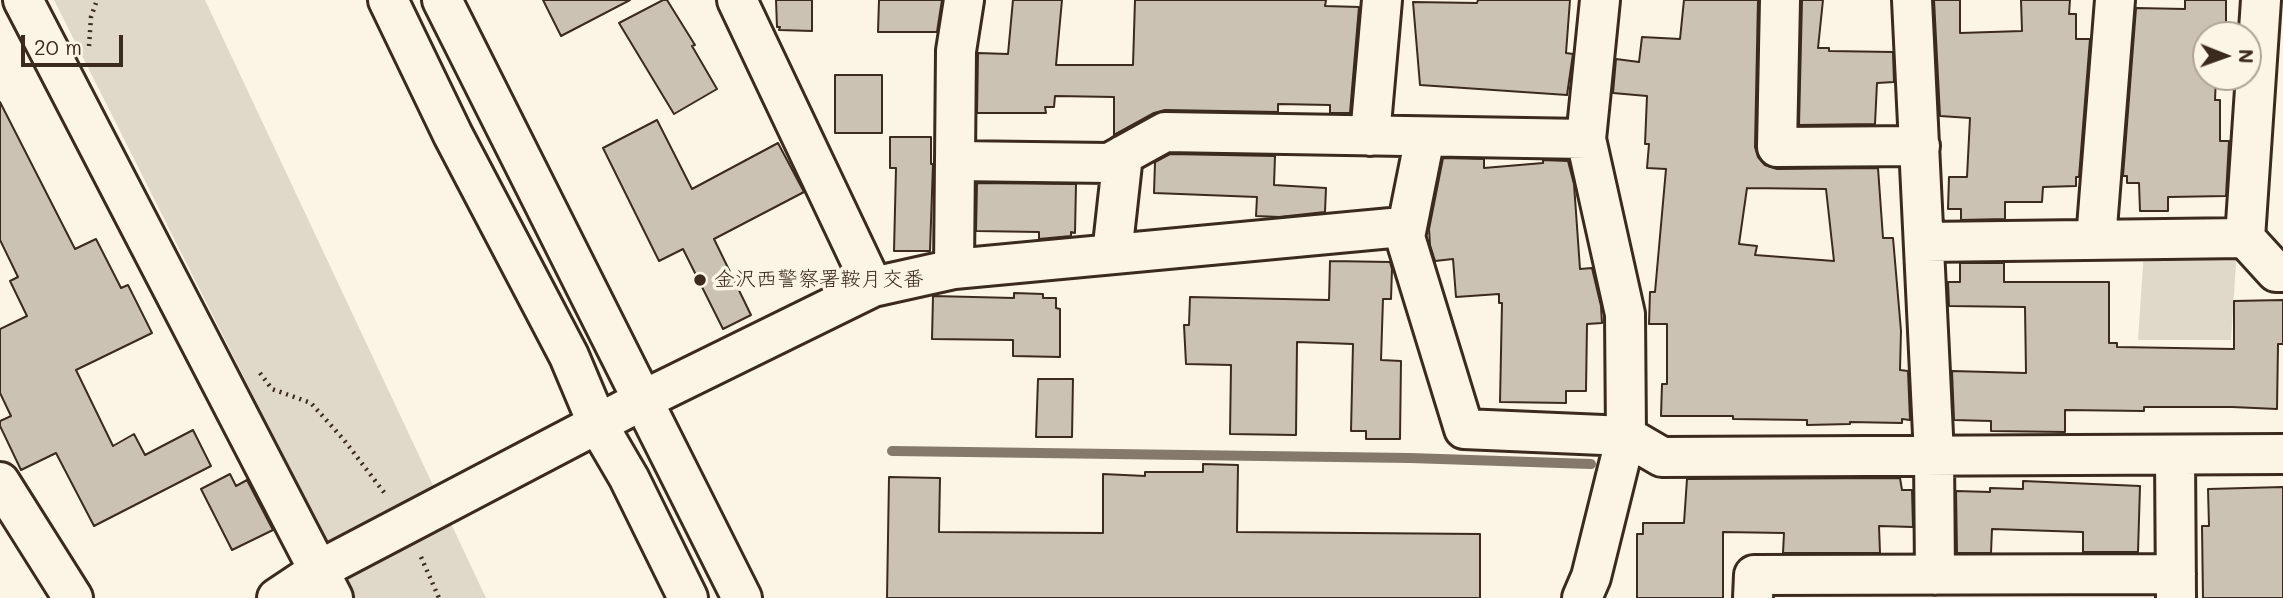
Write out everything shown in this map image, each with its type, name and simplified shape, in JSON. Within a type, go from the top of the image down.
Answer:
[{"type":"street","points":[[23,0],[326,584]]},
{"type":"street","points":[[388,0],[453,135],[569,356],[598,425],[629,478],[688,598]]},
{"type":"street","points":[[442,0],[742,598]]},
{"type":"street","points":[[737,0],[873,287]]},
{"type":"street","points":[[954,269],[956,51],[964,0]]},
{"type":"street","points":[[1370,136],[1382,0]]},
{"type":"street","points":[[1583,598],[1591,577],[1626,436],[1625,314],[1586,139],[1600,0]]},
{"type":"street","points":[[1780,0],[1776,147],[1920,146]]},
{"type":"street","points":[[1912,0],[1934,455],[1934,575]]},
{"type":"street","points":[[2096,240],[2115,0]]},
{"type":"street","points":[[2261,0],[2245,238],[2276,272],[2283,272]]},
{"type":"street","points":[[955,162],[1109,163],[1166,132],[1586,139]]},
{"type":"street","points":[[1405,237],[1425,136]]},
{"type":"street","points":[[1112,254],[1124,155]]},
{"type":"street","points":[[276,598],[326,584],[406,525],[643,400],[873,287],[954,269],[1402,227],[1464,429],[1626,436],[1662,457],[2283,454]]},
{"type":"street","points":[[1925,242],[2245,238]]},
{"type":"street","points":[[1753,598],[1754,575],[1934,575],[2176,586],[2175,455]]},
{"type":"street","points":[[0,482],[73,598]]},
{"type":"path","points":[[96,58],[89,46],[91,17],[97,0]]},
{"type":"path","points":[[259,371],[272,389],[311,402],[377,480],[406,525],[439,598]]},
{"type":"shaded area","points":[[54,0],[205,0],[486,598],[355,598]]},
{"type":"shaded area","points":[[2237,248],[2231,340],[2138,340],[2144,251]]},
{"type":"building","points":[[543,0],[630,0],[561,36]]},
{"type":"building","points":[[667,0],[695,45],[692,46],[717,89],[674,114],[619,23]]},
{"type":"building","points":[[776,0],[812,0],[812,31],[779,30]]},
{"type":"building","points":[[879,0],[942,0],[937,32],[878,32]]},
{"type":"building","points":[[1013,0],[1062,0],[1056,65],[1133,65],[1135,0],[1326,0],[1325,6],[1359,7],[1350,113],[1330,113],[1330,105],[1278,104],[1278,112],[1165,110],[1154,113],[1114,135],[1114,97],[1055,96],[1054,107],[1045,107],[1046,113],[977,113],[978,53],[1008,54]]},
{"type":"building","points":[[1478,0],[1570,0],[1566,53],[1573,54],[1567,95],[1420,85],[1413,2],[1477,3]]},
{"type":"building","points":[[1684,0],[1758,0],[1755,147],[1758,157],[1765,165],[1777,169],[1878,168],[1883,238],[1893,238],[1901,331],[1900,370],[1908,371],[1910,420],[1902,419],[1902,423],[1807,425],[1807,420],[1661,416],[1662,384],[1667,384],[1667,324],[1649,324],[1650,292],[1655,292],[1666,169],[1647,168],[1647,96],[1613,93],[1616,59],[1639,62],[1642,37],[1680,39]],"holes":[[[1747,188],[1826,189],[1834,261],[1755,255],[1757,246],[1739,244]]]},
{"type":"building","points":[[1802,0],[1823,0],[1818,48],[1829,48],[1829,51],[1893,52],[1894,82],[1877,83],[1875,124],[1799,125]]},
{"type":"building","points":[[1934,0],[1960,0],[1960,33],[2022,31],[2021,0],[2070,0],[2069,14],[2076,14],[2076,39],[2090,39],[2079,177],[2076,177],[2076,186],[2043,187],[2042,202],[2005,202],[2005,219],[1961,220],[1961,209],[1948,209],[1949,177],[1967,177],[1970,118],[1940,116]]},
{"type":"building","points":[[2185,0],[2226,0],[2226,21],[2192,21],[2192,91],[2215,91],[2215,100],[2220,100],[2220,141],[2229,141],[2226,196],[2168,197],[2168,211],[2140,211],[2139,183],[2127,183],[2127,176],[2123,176],[2136,8],[2185,9]]},
{"type":"building","points":[[835,75],[882,75],[882,133],[835,133]]},
{"type":"building","points":[[0,102],[75,249],[96,239],[121,288],[128,285],[152,333],[76,370],[113,446],[134,434],[145,455],[193,430],[211,466],[94,526],[56,453],[21,470],[0,426],[0,421],[11,416],[0,393],[0,329],[27,316],[10,281],[18,277],[0,240]]},
{"type":"building","points":[[657,120],[692,189],[778,143],[804,192],[714,239],[751,315],[723,329],[683,249],[659,261],[603,148]]},
{"type":"building","points":[[890,137],[931,137],[933,164],[930,251],[894,251],[896,168],[890,168]]},
{"type":"building","points":[[1170,154],[1275,156],[1274,185],[1326,188],[1325,212],[1279,217],[1256,216],[1257,197],[1154,193],[1155,162]]},
{"type":"building","points":[[1443,158],[1484,159],[1484,168],[1543,163],[1543,160],[1568,161],[1574,184],[1580,269],[1592,268],[1602,323],[1587,324],[1586,391],[1566,391],[1566,403],[1500,402],[1502,303],[1499,303],[1499,294],[1456,297],[1453,259],[1435,261],[1430,245],[1429,229]]},
{"type":"building","points":[[977,183],[1076,184],[1075,233],[1071,232],[1071,236],[1039,239],[1039,232],[976,231]]},
{"type":"building","points":[[1330,261],[1390,262],[1391,299],[1383,299],[1381,360],[1401,361],[1400,439],[1366,439],[1366,431],[1351,431],[1353,344],[1297,342],[1296,435],[1230,434],[1231,365],[1186,364],[1184,325],[1189,325],[1190,297],[1329,300]]},
{"type":"building","points":[[1960,263],[2004,263],[2004,282],[2109,282],[2109,343],[2117,343],[2117,347],[2234,349],[2234,301],[2283,300],[2283,344],[2278,344],[2277,409],[2144,407],[2144,411],[2065,410],[2065,432],[1991,431],[1991,421],[1954,420],[1952,371],[2026,373],[2025,307],[1949,306],[1948,282],[1960,282]]},
{"type":"building","points":[[1014,293],[1043,294],[1043,298],[1056,298],[1056,308],[1060,309],[1060,357],[1013,356],[1013,340],[932,339],[933,296],[1014,298]]},
{"type":"building","points":[[1038,379],[1073,379],[1072,437],[1036,437]]},
{"type":"building","points":[[1203,464],[1238,465],[1237,532],[1480,534],[1480,598],[887,598],[889,477],[940,478],[939,532],[1103,533],[1103,474],[1145,476],[1145,472],[1203,472]]},
{"type":"building","points":[[230,474],[236,486],[247,480],[273,530],[232,550],[201,489]]},
{"type":"building","points":[[1900,478],[1902,490],[1912,490],[1913,527],[1879,526],[1880,553],[1783,553],[1784,533],[1723,532],[1723,598],[1637,598],[1637,534],[1643,534],[1643,523],[1684,523],[1687,479]]},
{"type":"building","points":[[2023,481],[2140,486],[2138,552],[2083,552],[2083,532],[1992,529],[1991,553],[1957,553],[1956,491],[2023,489]]},
{"type":"building","points":[[2283,487],[2283,598],[2203,598],[2202,526],[2209,526],[2208,489]]},
{"type":"waterway","points":[[892,451],[1410,458],[1591,464]]},
{"type":"place","name":"金沢西警察署鞍月交番","points":[[700,280]]}]
